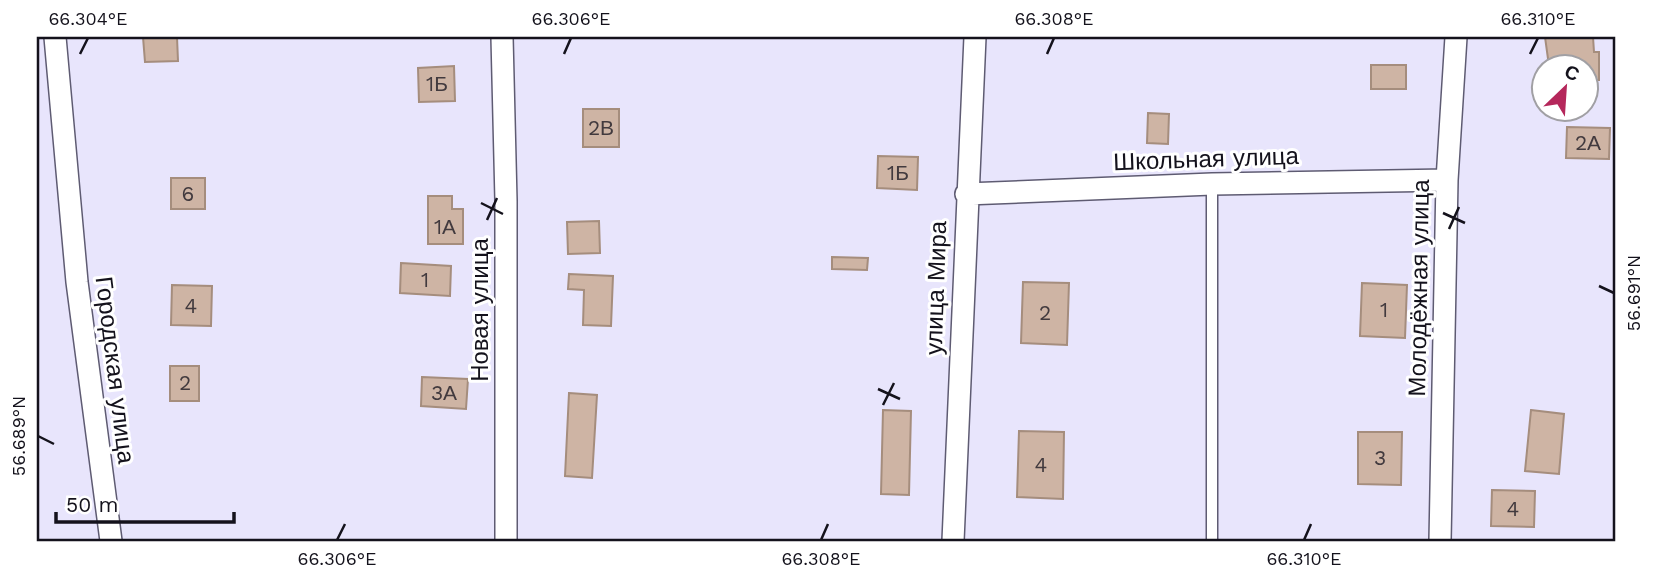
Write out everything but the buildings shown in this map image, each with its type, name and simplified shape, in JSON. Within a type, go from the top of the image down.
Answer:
[{"type":"street","name":"Городская улица","points":[[55,37],[77,282],[111,541]]},
{"type":"street","name":"Новая улица","points":[[502,37],[506,201],[506,541]]},
{"type":"street","name":"улица Мира","points":[[953,541],[966,194],[975,37]]},
{"type":"street","name":"Молодёжная улица","points":[[1440,541],[1447,180],[1456,37]]},
{"type":"street","name":"Школьная улица","points":[[966,194],[1212,184],[1447,180]]},
{"type":"lane","points":[[1212,184],[1212,541]]}]
